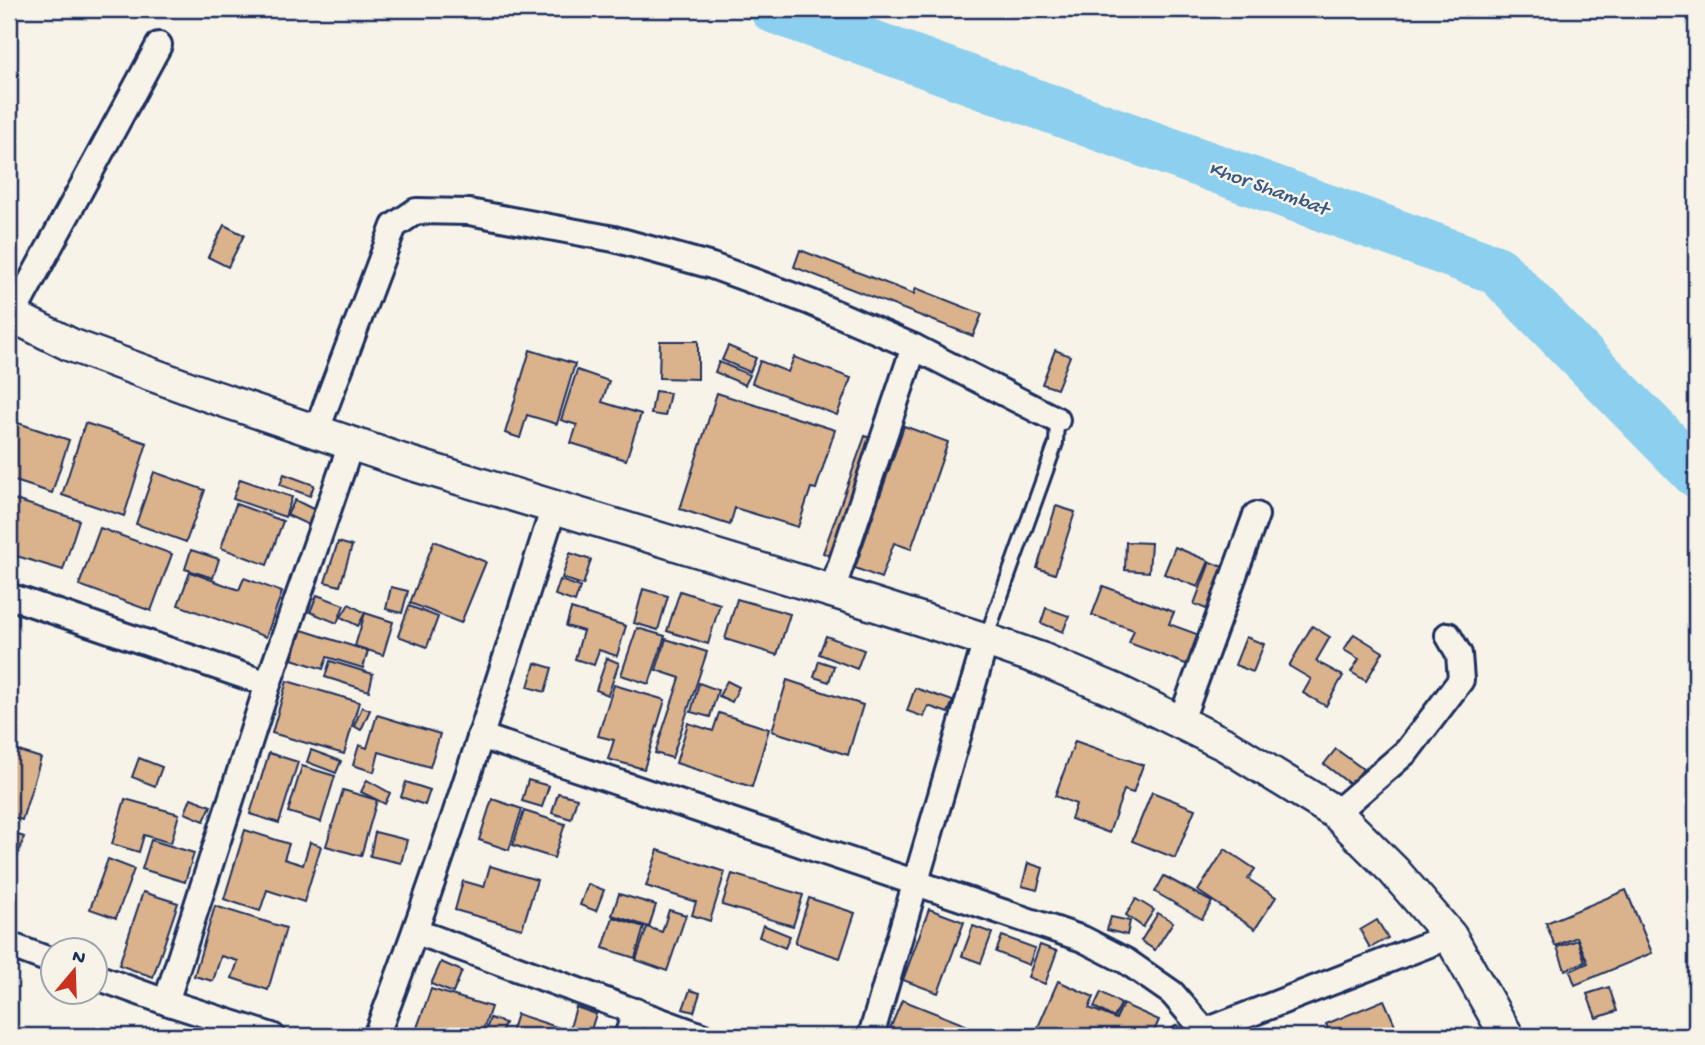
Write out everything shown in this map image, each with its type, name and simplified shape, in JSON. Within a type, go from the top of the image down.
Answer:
[{"type":"street","points":[[159,45],[10,315],[71,345],[351,444],[986,640],[1118,691],[1226,745],[1336,813],[1394,871],[1450,936],[1507,1036]]},
{"type":"street","points":[[316,432],[394,226],[416,211],[469,212],[614,239],[712,266],[810,302],[914,347],[1057,420]]},
{"type":"street","points":[[832,591],[914,347]]},
{"type":"street","points":[[166,1003],[268,684],[351,444]]},
{"type":"street","points":[[376,1036],[452,830],[554,507]]},
{"type":"street","points":[[1180,723],[1256,515]]},
{"type":"street","points":[[9,596],[268,684]]},
{"type":"street","points":[[1336,813],[1406,751],[1461,680],[1459,654],[1448,635]]},
{"type":"street","points":[[871,1036],[986,640]]},
{"type":"street","points":[[480,736],[1083,939],[1126,961],[1172,993],[1208,1034],[1450,936]]},
{"type":"street","points":[[416,932],[702,1036]]},
{"type":"street","points":[[9,945],[38,956]]},
{"type":"street","points":[[108,981],[166,1003],[272,1036]]},
{"type":"street","points":[[627,1036],[636,1011]]},
{"type":"lane","points":[[986,640],[1056,443],[1057,420]]},
{"type":"building","points":[[224,225],[244,235],[228,267],[208,257]]},
{"type":"building","points":[[800,250],[914,294],[916,288],[982,314],[973,336],[794,267]]},
{"type":"building","points":[[660,341],[698,341],[698,379],[659,378]]},
{"type":"building","points":[[728,346],[756,358],[750,372],[722,360]]},
{"type":"building","points":[[530,350],[575,364],[557,424],[527,415],[520,438],[505,433]]},
{"type":"building","points":[[1055,350],[1070,356],[1057,389],[1042,384]]},
{"type":"building","points":[[794,357],[851,378],[837,415],[752,383],[760,361],[788,372]]},
{"type":"building","points":[[719,362],[750,375],[745,385],[715,372]]},
{"type":"building","points":[[577,370],[609,381],[602,402],[641,414],[626,460],[571,443],[577,425],[561,420]]},
{"type":"building","points":[[655,391],[670,393],[665,416],[651,414]]},
{"type":"building","points":[[717,393],[835,430],[816,489],[811,488],[798,527],[735,508],[730,525],[680,509]]},
{"type":"building","points":[[9,420],[69,440],[52,493],[9,479],[15,462],[9,460]]},
{"type":"building","points":[[85,423],[147,443],[124,516],[62,495]]},
{"type":"building","points":[[904,426],[948,442],[911,549],[894,543],[881,578],[855,568]]},
{"type":"building","points":[[865,436],[886,444],[843,561],[823,553]]},
{"type":"building","points":[[154,472],[205,490],[186,542],[136,524]]},
{"type":"building","points":[[284,474],[314,485],[310,496],[280,485]]},
{"type":"building","points":[[240,479],[292,497],[285,517],[233,499]]},
{"type":"building","points":[[9,498],[79,520],[63,570],[10,554],[9,559]]},
{"type":"building","points":[[295,500],[319,512],[313,527],[287,515]]},
{"type":"building","points":[[236,504],[283,521],[267,565],[221,548]]},
{"type":"building","points":[[1056,506],[1075,512],[1055,574],[1037,568]]},
{"type":"building","points":[[100,528],[172,554],[151,611],[79,585]]},
{"type":"building","points":[[434,541],[486,562],[461,623],[410,603]]},
{"type":"building","points":[[338,542],[352,546],[340,586],[325,582]]},
{"type":"building","points":[[1126,542],[1151,543],[1149,572],[1125,570]]},
{"type":"building","points":[[1175,547],[1209,561],[1198,587],[1164,574]]},
{"type":"building","points":[[191,550],[219,559],[213,578],[185,569]]},
{"type":"building","points":[[570,553],[591,560],[583,585],[562,578]]},
{"type":"building","points":[[1210,562],[1228,569],[1211,611],[1194,604]]},
{"type":"building","points":[[190,572],[239,590],[244,578],[282,592],[266,637],[178,605]]},
{"type":"building","points":[[560,580],[580,587],[575,602],[555,595]]},
{"type":"building","points":[[1103,586],[1174,612],[1169,624],[1202,636],[1191,666],[1129,643],[1134,630],[1092,615]]},
{"type":"building","points":[[391,587],[408,591],[402,613],[386,609]]},
{"type":"building","points":[[643,589],[668,596],[658,630],[634,623]]},
{"type":"building","points":[[680,591],[720,604],[708,644],[667,631]]},
{"type":"building","points":[[317,595],[344,605],[337,623],[310,612]]},
{"type":"building","points":[[737,599],[790,614],[777,655],[725,639]]},
{"type":"building","points":[[349,604],[365,613],[358,626],[341,617]]},
{"type":"building","points":[[409,606],[438,617],[427,647],[398,636]]},
{"type":"building","points":[[1046,608],[1069,616],[1063,632],[1041,623]]},
{"type":"building","points":[[571,609],[626,626],[617,656],[599,650],[594,665],[575,659],[583,631],[566,626]]},
{"type":"building","points":[[365,613],[393,622],[383,655],[355,646]]},
{"type":"building","points":[[1312,626],[1330,637],[1316,661],[1343,676],[1326,706],[1303,693],[1311,679],[1289,666]]},
{"type":"building","points":[[637,628],[665,636],[649,684],[621,675]]},
{"type":"building","points":[[302,630],[368,651],[363,668],[327,657],[323,669],[292,659]]},
{"type":"building","points":[[1354,634],[1383,652],[1366,681],[1351,672],[1359,659],[1344,650]]},
{"type":"building","points":[[826,636],[864,650],[857,669],[819,654]]},
{"type":"building","points":[[1246,637],[1264,644],[1253,672],[1235,665]]},
{"type":"building","points":[[666,639],[707,652],[672,758],[655,753],[680,678],[656,670]]},
{"type":"building","points":[[607,658],[619,663],[608,695],[596,690]]},
{"type":"building","points":[[330,661],[373,674],[369,691],[325,677]]},
{"type":"building","points":[[819,661],[834,666],[829,682],[814,677]]},
{"type":"building","points":[[535,663],[552,668],[545,692],[528,687]]},
{"type":"building","points":[[787,680],[863,705],[848,755],[772,731]]},
{"type":"building","points":[[287,681],[359,702],[344,754],[272,733]]},
{"type":"building","points":[[727,681],[739,687],[732,702],[719,696]]},
{"type":"building","points":[[699,683],[718,690],[710,717],[691,712]]},
{"type":"building","points":[[614,685],[665,700],[644,769],[608,759],[614,740],[598,736]]},
{"type":"building","points":[[915,688],[953,701],[948,713],[928,706],[924,717],[907,711]]},
{"type":"building","points":[[362,707],[370,710],[361,730],[354,726]]},
{"type":"building","points":[[719,713],[769,729],[752,787],[676,763],[688,723],[713,731]]},
{"type":"building","points":[[377,715],[440,734],[430,767],[379,752],[374,772],[353,765],[359,745],[367,748]]},
{"type":"building","points":[[1075,741],[1143,765],[1133,793],[1124,790],[1109,833],[1071,819],[1076,804],[1055,796]]},
{"type":"building","points":[[9,748],[41,758],[22,820],[9,816]]},
{"type":"building","points":[[1336,749],[1363,769],[1351,785],[1324,764]]},
{"type":"building","points":[[311,750],[341,761],[336,773],[307,762]]},
{"type":"building","points":[[269,753],[298,762],[279,823],[250,814]]},
{"type":"building","points":[[139,758],[162,767],[155,786],[132,777]]},
{"type":"building","points":[[302,766],[335,776],[321,822],[288,812]]},
{"type":"building","points":[[367,780],[390,793],[385,804],[361,792]]},
{"type":"building","points":[[528,780],[549,786],[542,807],[522,801]]},
{"type":"building","points":[[406,782],[430,790],[425,805],[401,797]]},
{"type":"building","points":[[343,790],[377,800],[361,856],[326,846]]},
{"type":"building","points":[[1152,792],[1195,809],[1175,858],[1132,841]]},
{"type":"building","points":[[558,793],[577,798],[571,819],[552,813]]},
{"type":"building","points":[[191,798],[211,806],[204,821],[185,813]]},
{"type":"building","points":[[125,799],[179,814],[171,843],[144,835],[139,852],[112,844]]},
{"type":"building","points":[[492,799],[522,809],[509,850],[479,840]]},
{"type":"building","points":[[524,811],[565,824],[554,858],[513,845]]},
{"type":"building","points":[[245,830],[289,844],[284,859],[303,865],[310,842],[321,846],[304,902],[267,890],[260,911],[224,899]]},
{"type":"building","points":[[9,832],[24,837],[13,869],[9,867]]},
{"type":"building","points":[[375,832],[407,840],[401,863],[370,856]]},
{"type":"building","points":[[151,840],[194,853],[185,882],[142,869]]},
{"type":"building","points":[[1225,849],[1255,869],[1248,879],[1276,897],[1255,929],[1198,891]]},
{"type":"building","points":[[658,850],[725,872],[710,921],[692,915],[696,902],[646,886]]},
{"type":"building","points":[[108,859],[134,869],[116,918],[90,909]]},
{"type":"building","points":[[1028,863],[1043,868],[1037,890],[1022,886]]},
{"type":"building","points":[[490,866],[537,880],[522,929],[455,910],[463,881],[484,887]]},
{"type":"building","points":[[732,874],[803,895],[793,926],[722,905]]},
{"type":"building","points":[[1164,876],[1212,902],[1202,919],[1155,892]]},
{"type":"building","points":[[588,884],[604,890],[596,911],[580,905]]},
{"type":"building","points":[[1626,890],[1652,953],[1575,985],[1570,971],[1588,963],[1577,937],[1555,946],[1546,923]]},
{"type":"building","points":[[143,892],[178,903],[153,977],[119,965]]},
{"type":"building","points":[[619,894],[656,905],[649,927],[612,915]]},
{"type":"building","points":[[809,898],[855,913],[840,958],[795,943]]},
{"type":"building","points":[[1136,899],[1154,910],[1143,927],[1126,915]]},
{"type":"building","points":[[215,906],[286,928],[268,990],[232,978],[238,961],[221,956],[213,981],[194,976]]},
{"type":"building","points":[[929,909],[964,922],[938,993],[903,980]]},
{"type":"building","points":[[669,910],[686,915],[667,971],[636,960],[647,927],[662,932]]},
{"type":"building","points":[[1158,913],[1173,922],[1155,950],[1141,941]]},
{"type":"building","points":[[613,917],[644,927],[635,958],[603,948]]},
{"type":"building","points":[[1111,917],[1130,921],[1127,935],[1107,930]]},
{"type":"building","points":[[1377,920],[1388,938],[1370,948],[1360,930]]},
{"type":"building","points":[[763,925],[790,936],[785,948],[759,937]]},
{"type":"building","points":[[973,926],[992,933],[981,963],[962,956]]},
{"type":"building","points":[[1002,936],[1035,948],[1029,965],[996,952]]},
{"type":"building","points":[[1578,940],[1585,962],[1565,970],[1557,947]]},
{"type":"building","points":[[1040,945],[1057,951],[1045,984],[1028,977]]},
{"type":"building","points":[[441,962],[462,971],[453,993],[431,984]]},
{"type":"building","points":[[1058,981],[1094,997],[1089,1008],[1116,1019],[1123,1004],[1159,1020],[1152,1036],[1109,1036],[1095,1030],[1093,1036],[1035,1034]]},
{"type":"building","points":[[1609,987],[1617,1011],[1596,1018],[1587,994]]},
{"type":"building","points":[[431,989],[491,1007],[481,1036],[414,1036]]},
{"type":"building","points":[[690,990],[700,993],[694,1012],[683,1009]]},
{"type":"building","points":[[1101,992],[1121,1004],[1114,1018],[1094,1007]]},
{"type":"building","points":[[902,1000],[968,1026],[964,1036],[887,1036]]},
{"type":"building","points":[[1384,1000],[1400,1036],[1331,1036],[1326,1024]]},
{"type":"building","points":[[576,1007],[596,1014],[589,1036],[510,1036],[517,1014],[569,1031]]},
{"type":"building","points":[[490,1018],[505,1023],[500,1036],[484,1036]]},
{"type":"building","points":[[1177,1025],[1185,1036],[1161,1036]]},
{"type":"waterway","name":"Khor Shambat","points":[[774,9],[1497,270],[1696,473]]}]
